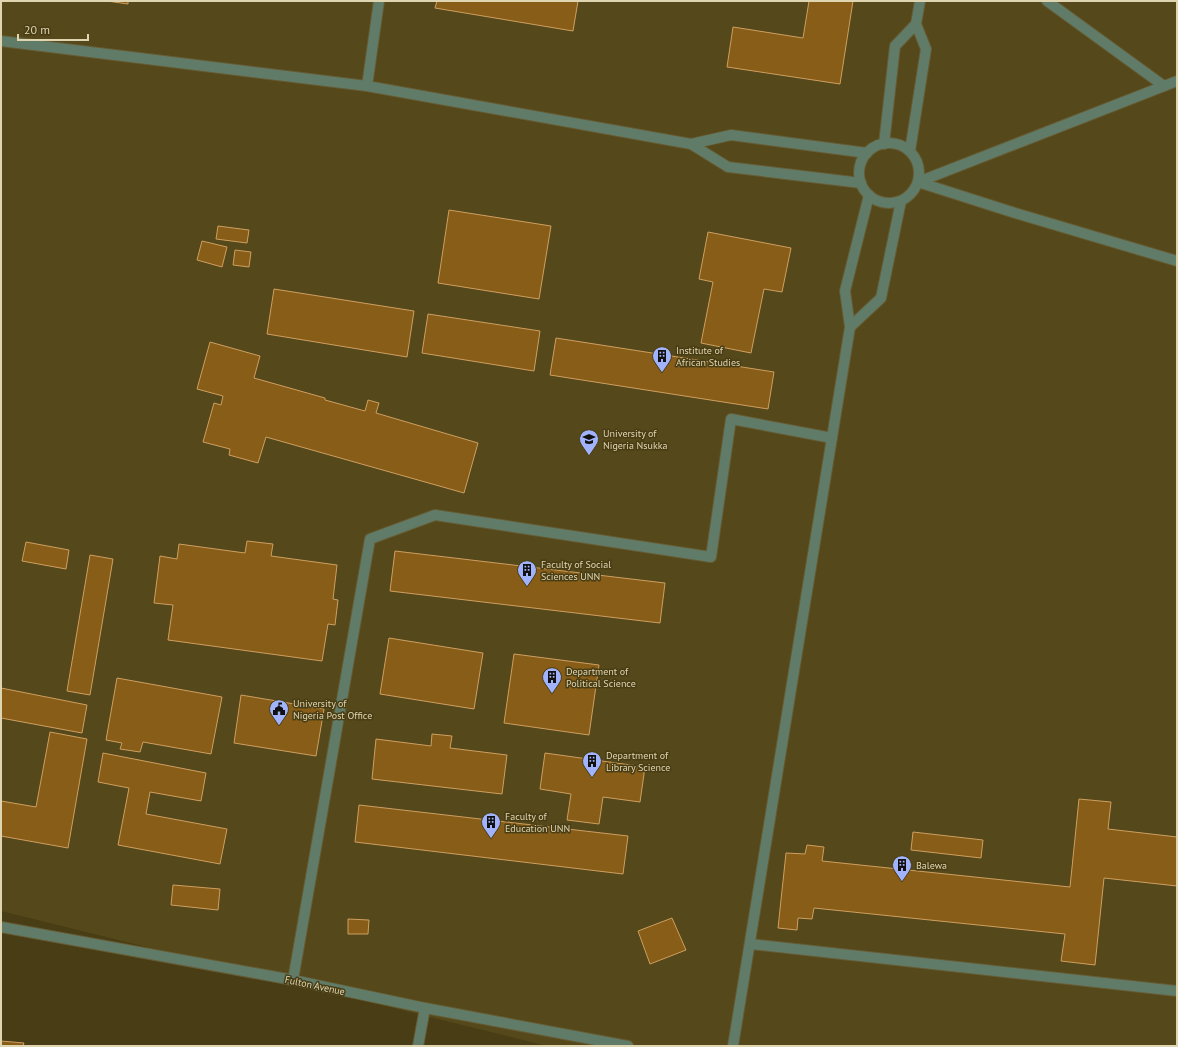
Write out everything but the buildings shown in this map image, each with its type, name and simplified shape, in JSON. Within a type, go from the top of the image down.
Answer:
[{"type":"street","points":[[367,86],[379,1]]},
{"type":"street","points":[[910,151],[926,49],[916,24],[920,1]]},
{"type":"street","points":[[1047,1],[1164,86]]},
{"type":"street","points":[[884,144],[895,46],[916,24]]},
{"type":"street","points":[[1,41],[367,86],[691,144],[731,136],[867,153]]},
{"type":"street","points":[[918,182],[1177,81]]},
{"type":"street","points":[[893,143],[910,151],[917,160],[920,171],[918,182],[912,193],[901,201],[890,203],[878,201],[869,195],[861,183],[860,166],[867,153],[875,147],[893,143]]},
{"type":"street","points":[[691,144],[728,167],[861,183]]},
{"type":"street","points":[[918,182],[1177,261]]},
{"type":"street","points":[[733,1046],[850,327],[845,291],[869,195]]},
{"type":"street","points":[[850,327],[880,298],[901,201]]},
{"type":"street","points":[[292,980],[370,539],[435,515],[711,558],[731,419],[832,438]]},
{"type":"street","name":"Fulton Avenue","points":[[1,927],[292,980],[425,1008],[628,1046]]},
{"type":"street","points":[[750,944],[1177,991]]},
{"type":"street","points":[[418,1046],[425,1008]]},
{"type":"shaded area","name":"University of Nigeria Nsukka","points":[[1,1],[1177,1],[1177,1046],[547,1046],[1,911]]},
{"type":"place","name":"Institute of African Studies","points":[[662,373]]},
{"type":"place","name":"University of Nigeria Nsukka","points":[[589,456]]},
{"type":"place","name":"Faculty of Social Sciences UNN","points":[[527,587]]},
{"type":"place","name":"Department of Political Science","points":[[552,694]]},
{"type":"place","name":"University of Nigeria Post Office","points":[[279,726]]},
{"type":"place","name":"Department of Library Science","points":[[592,778]]},
{"type":"place","name":"Faculty of Education UNN","points":[[491,839]]},
{"type":"place","name":"Balewa","points":[[902,882]]}]
